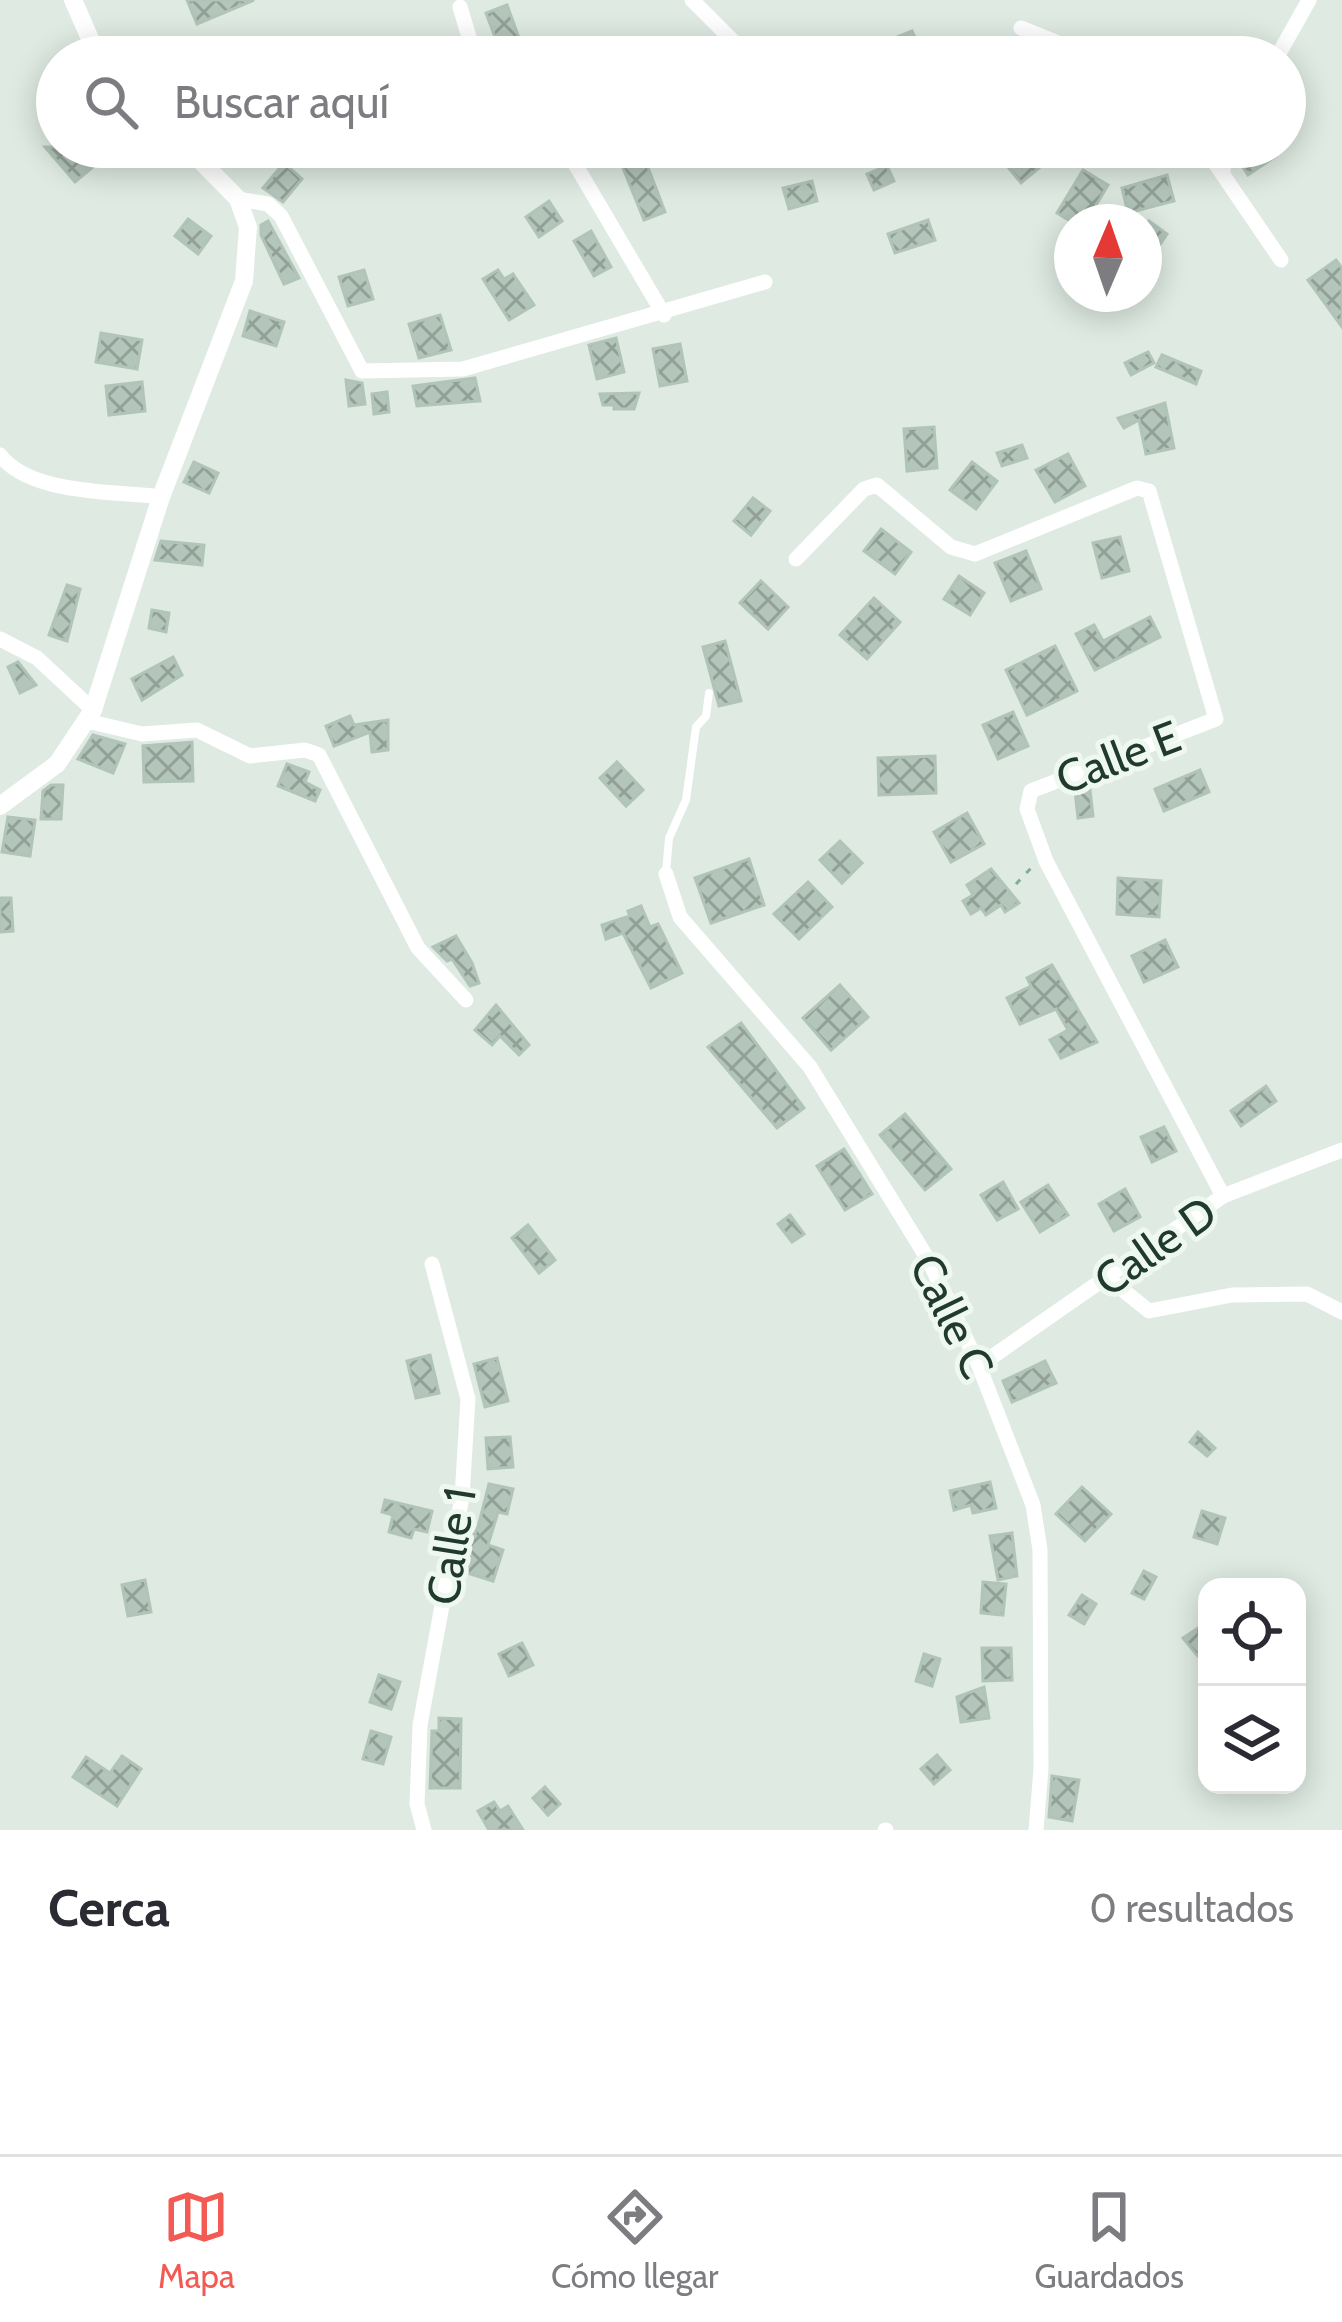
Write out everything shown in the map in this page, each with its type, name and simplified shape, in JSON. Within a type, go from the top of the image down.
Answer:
[{"type":"street","points":[[73,0],[89,36]]},
{"type":"street","points":[[692,0],[728,36]]},
{"type":"street","points":[[1289,36],[1309,0]]},
{"type":"street","points":[[460,7],[469,36]]},
{"type":"street","points":[[1021,28],[1041,36]]},
{"type":"street","points":[[0,806],[57,764],[90,716],[161,497],[244,281],[248,227],[238,199],[208,168]]},
{"type":"street","points":[[577,168],[664,315]]},
{"type":"street","points":[[1221,168],[1281,260]]},
{"type":"street","points":[[238,199],[268,204],[281,216],[362,371],[464,369],[664,315],[765,282]]},
{"type":"street","points":[[0,455],[9,468],[45,482],[161,497]]},
{"type":"street","name":"Calle E","points":[[796,559],[864,489],[877,485],[951,548],[975,554],[1137,488],[1149,491],[1216,719],[1031,791],[1027,809],[1046,860],[1223,1196]]},
{"type":"street","points":[[0,639],[38,658],[90,716],[142,734],[197,730],[250,755],[305,749],[319,755],[418,948],[466,1000]]},
{"type":"street","name":"Calle C","points":[[666,874],[680,917],[810,1067],[929,1261],[980,1366],[1034,1505],[1040,1550],[1041,1769],[1036,1830]]},
{"type":"street","name":"Calle D","points":[[980,1366],[1223,1196],[1342,1150]]},
{"type":"street","name":"Calle 1","points":[[424,1830],[416,1804],[420,1725],[461,1497],[468,1399],[432,1264]]},
{"type":"street","points":[[1109,1280],[1149,1311],[1232,1295],[1307,1294],[1342,1312]]},
{"type":"lane","points":[[666,874],[669,838],[686,800],[696,727],[706,716],[709,693]]},
{"type":"path","points":[[1016,884],[1025,869],[1046,860]]},
{"type":"building","points":[[187,0],[254,0],[197,24]]},
{"type":"building","points":[[507,5],[518,36],[495,36],[486,13]]},
{"type":"building","points":[[63,168],[92,168],[75,182]]},
{"type":"building","points":[[280,168],[290,168],[302,179],[283,202],[263,188]]},
{"type":"building","points":[[623,168],[648,168],[665,212],[644,220]]},
{"type":"building","points":[[888,168],[894,181],[874,190],[867,174]]},
{"type":"building","points":[[1009,168],[1039,168],[1021,183]]},
{"type":"building","points":[[1083,170],[1108,185],[1097,204],[1062,204]]},
{"type":"building","points":[[1167,175],[1174,201],[1126,204],[1122,188]]},
{"type":"building","points":[[812,181],[817,201],[789,209],[783,188]]},
{"type":"building","points":[[549,201],[562,221],[539,237],[526,217]]},
{"type":"building","points":[[188,219],[211,236],[198,254],[175,236]]},
{"type":"building","points":[[928,220],[935,240],[895,253],[888,234]]},
{"type":"building","points":[[268,221],[299,278],[284,284],[261,235],[261,225]]},
{"type":"building","points":[[591,231],[611,267],[594,276],[574,241]]},
{"type":"building","points":[[1336,260],[1342,268],[1342,327],[1308,280]]},
{"type":"building","points":[[364,270],[373,299],[348,306],[339,277]]},
{"type":"building","points":[[498,270],[504,279],[513,274],[534,305],[509,320],[483,279]]},
{"type":"building","points":[[250,311],[284,322],[276,346],[243,336]]},
{"type":"building","points":[[440,315],[451,350],[419,358],[409,324]]},
{"type":"building","points":[[101,333],[142,340],[137,369],[96,362]]},
{"type":"building","points":[[616,338],[624,372],[597,379],[589,345]]},
{"type":"building","points":[[680,344],[687,381],[660,386],[653,349]]},
{"type":"building","points":[[1148,352],[1154,363],[1131,375],[1125,363]]},
{"type":"building","points":[[1162,355],[1201,371],[1196,384],[1156,367]]},
{"type":"building","points":[[475,378],[480,401],[417,406],[413,386]]},
{"type":"building","points":[[346,380],[362,383],[365,404],[349,406]]},
{"type":"building","points":[[142,382],[145,411],[109,415],[106,386]]},
{"type":"building","points":[[387,392],[389,412],[374,414],[372,394]]},
{"type":"building","points":[[639,393],[634,409],[603,405],[600,394]]},
{"type":"building","points":[[1165,403],[1174,448],[1146,454],[1139,420],[1124,428],[1118,418]]},
{"type":"building","points":[[934,427],[937,468],[907,471],[904,429]]},
{"type":"building","points":[[1022,445],[1027,458],[1002,466],[997,453]]},
{"type":"building","points":[[1068,454],[1085,486],[1055,502],[1036,470]]},
{"type":"building","points":[[194,462],[218,473],[209,493],[184,482]]},
{"type":"building","points":[[972,462],[997,481],[976,509],[950,490]]},
{"type":"building","points":[[753,498],[770,511],[751,535],[734,521]]},
{"type":"building","points":[[881,529],[911,552],[895,574],[864,551]]},
{"type":"building","points":[[1120,537],[1129,571],[1102,578],[1093,543]]},
{"type":"building","points":[[161,541],[204,545],[202,565],[155,560]]},
{"type":"building","points":[[1026,551],[1041,589],[1011,601],[995,563]]},
{"type":"building","points":[[959,576],[984,593],[970,615],[944,599]]},
{"type":"building","points":[[761,581],[788,607],[768,629],[740,603]]},
{"type":"building","points":[[67,585],[80,589],[67,641],[49,635]]},
{"type":"building","points":[[874,598],[900,622],[867,659],[840,635]]},
{"type":"building","points":[[152,610],[169,613],[166,632],[149,628]]},
{"type":"building","points":[[1150,617],[1160,637],[1095,670],[1076,634],[1094,625],[1103,641]]},
{"type":"building","points":[[725,641],[741,701],[719,706],[703,647]]},
{"type":"building","points":[[1055,646],[1077,691],[1027,715],[1006,670]]},
{"type":"building","points":[[173,657],[182,675],[142,700],[132,679]]},
{"type":"building","points":[[18,662],[36,685],[20,693],[8,667]]},
{"type":"building","points":[[1013,712],[1028,746],[998,759],[983,725]]},
{"type":"building","points":[[350,716],[354,725],[388,720],[388,750],[372,752],[370,732],[334,746],[326,726]]},
{"type":"building","points":[[93,735],[125,744],[113,773],[78,759]]},
{"type":"building","points":[[192,742],[193,781],[144,782],[143,746]]},
{"type":"building","points":[[935,756],[936,793],[879,795],[878,758]]},
{"type":"building","points":[[617,762],[643,790],[626,806],[600,778]]},
{"type":"building","points":[[287,764],[309,772],[305,782],[320,790],[315,801],[278,786]]},
{"type":"building","points":[[1200,770],[1209,792],[1164,811],[1155,789]]},
{"type":"building","points":[[63,785],[61,819],[41,819],[43,791]]},
{"type":"building","points":[[1090,790],[1093,816],[1078,818],[1075,791]]},
{"type":"building","points":[[967,813],[984,844],[951,862],[934,832]]},
{"type":"building","points":[[8,817],[35,820],[30,856],[2,852]]},
{"type":"building","points":[[840,841],[862,863],[842,883],[820,860]]},
{"type":"building","points":[[749,859],[764,905],[711,923],[695,878]]},
{"type":"building","points":[[991,869],[1019,903],[1005,912],[1001,905],[986,915],[981,908],[971,914],[963,901],[973,895],[967,885]]},
{"type":"building","points":[[1118,878],[1161,881],[1159,917],[1117,914]]},
{"type":"building","points":[[808,882],[832,907],[799,939],[774,914]]},
{"type":"building","points":[[0,898],[11,898],[13,931],[0,932]]},
{"type":"building","points":[[641,906],[650,927],[658,924],[682,973],[651,988],[623,933],[606,939],[602,925],[630,916],[628,911]]},
{"type":"building","points":[[456,936],[479,983],[470,986],[452,959],[447,961],[433,947]]},
{"type":"building","points":[[1165,940],[1178,967],[1144,982],[1132,956]]},
{"type":"building","points":[[1052,965],[1097,1042],[1061,1058],[1050,1040],[1068,1030],[1056,1009],[1020,1024],[1007,998],[1031,986],[1027,978]]},
{"type":"building","points":[[840,985],[868,1017],[831,1050],[803,1018]]},
{"type":"building","points":[[496,1005],[529,1045],[519,1055],[500,1036],[492,1045],[475,1030]]},
{"type":"building","points":[[741,1023],[804,1108],[777,1128],[708,1047]]},
{"type":"building","points":[[1266,1086],[1276,1101],[1241,1126],[1231,1111]]},
{"type":"building","points":[[905,1114],[951,1169],[925,1190],[880,1135]]},
{"type":"building","points":[[1164,1127],[1176,1151],[1152,1162],[1141,1137]]},
{"type":"building","points":[[844,1149],[872,1194],[845,1210],[817,1166]]},
{"type":"building","points":[[1003,1182],[1018,1209],[997,1220],[981,1195]]},
{"type":"building","points":[[1048,1185],[1068,1215],[1040,1232],[1021,1202]]},
{"type":"building","points":[[1125,1189],[1140,1217],[1114,1231],[1099,1204]]},
{"type":"building","points":[[790,1215],[804,1234],[792,1242],[778,1224]]},
{"type":"building","points":[[528,1225],[555,1260],[539,1273],[512,1238]]},
{"type":"building","points":[[430,1355],[439,1393],[416,1398],[407,1361]]},
{"type":"building","points":[[497,1358],[508,1401],[485,1407],[474,1364]]},
{"type":"building","points":[[1045,1361],[1056,1383],[1012,1402],[1003,1381]]},
{"type":"building","points":[[1198,1432],[1215,1448],[1207,1456],[1190,1442]]},
{"type":"building","points":[[510,1437],[513,1467],[488,1469],[486,1438]]},
{"type":"building","points":[[990,1482],[996,1508],[973,1513],[971,1505],[954,1510],[950,1491]]},
{"type":"building","points":[[489,1484],[513,1489],[507,1514],[498,1512],[488,1545],[503,1550],[493,1581],[461,1571],[468,1533],[474,1535],[478,1527]]},
{"type":"building","points":[[1082,1487],[1111,1514],[1085,1541],[1056,1514]]},
{"type":"building","points":[[385,1500],[432,1511],[427,1532],[414,1529],[411,1538],[389,1532],[393,1515],[382,1512]]},
{"type":"building","points":[[1202,1511],[1225,1518],[1217,1544],[1194,1537]]},
{"type":"building","points":[[1012,1533],[1017,1576],[998,1580],[990,1536]]},
{"type":"building","points":[[1144,1571],[1156,1577],[1144,1599],[1132,1593]]},
{"type":"building","points":[[145,1580],[151,1612],[128,1616],[122,1585]]},
{"type":"building","points":[[983,1582],[1006,1584],[1003,1615],[981,1613]]},
{"type":"building","points":[[1082,1595],[1096,1604],[1084,1624],[1069,1615]]},
{"type":"building","points":[[1198,1628],[1198,1656],[1183,1638]]},
{"type":"building","points":[[522,1643],[533,1665],[509,1676],[499,1654]]},
{"type":"building","points":[[982,1648],[1011,1648],[1012,1680],[983,1681]]},
{"type":"building","points":[[924,1654],[940,1659],[932,1686],[916,1681]]},
{"type":"building","points":[[379,1675],[400,1682],[391,1709],[370,1702]]},
{"type":"building","points":[[984,1687],[989,1718],[961,1722],[957,1697]]},
{"type":"building","points":[[439,1718],[461,1719],[460,1788],[430,1788],[432,1731],[439,1731]]},
{"type":"building","points":[[371,1731],[391,1737],[383,1764],[363,1759]]},
{"type":"building","points":[[937,1755],[950,1770],[934,1784],[921,1769]]},
{"type":"building","points":[[122,1756],[141,1769],[117,1806],[73,1777],[86,1757],[110,1773]]},
{"type":"building","points":[[1052,1776],[1079,1780],[1072,1821],[1049,1817]]},
{"type":"building","points":[[545,1787],[560,1804],[548,1815],[533,1798]]},
{"type":"building","points":[[494,1802],[500,1811],[508,1806],[523,1830],[489,1830],[478,1811]]}]
